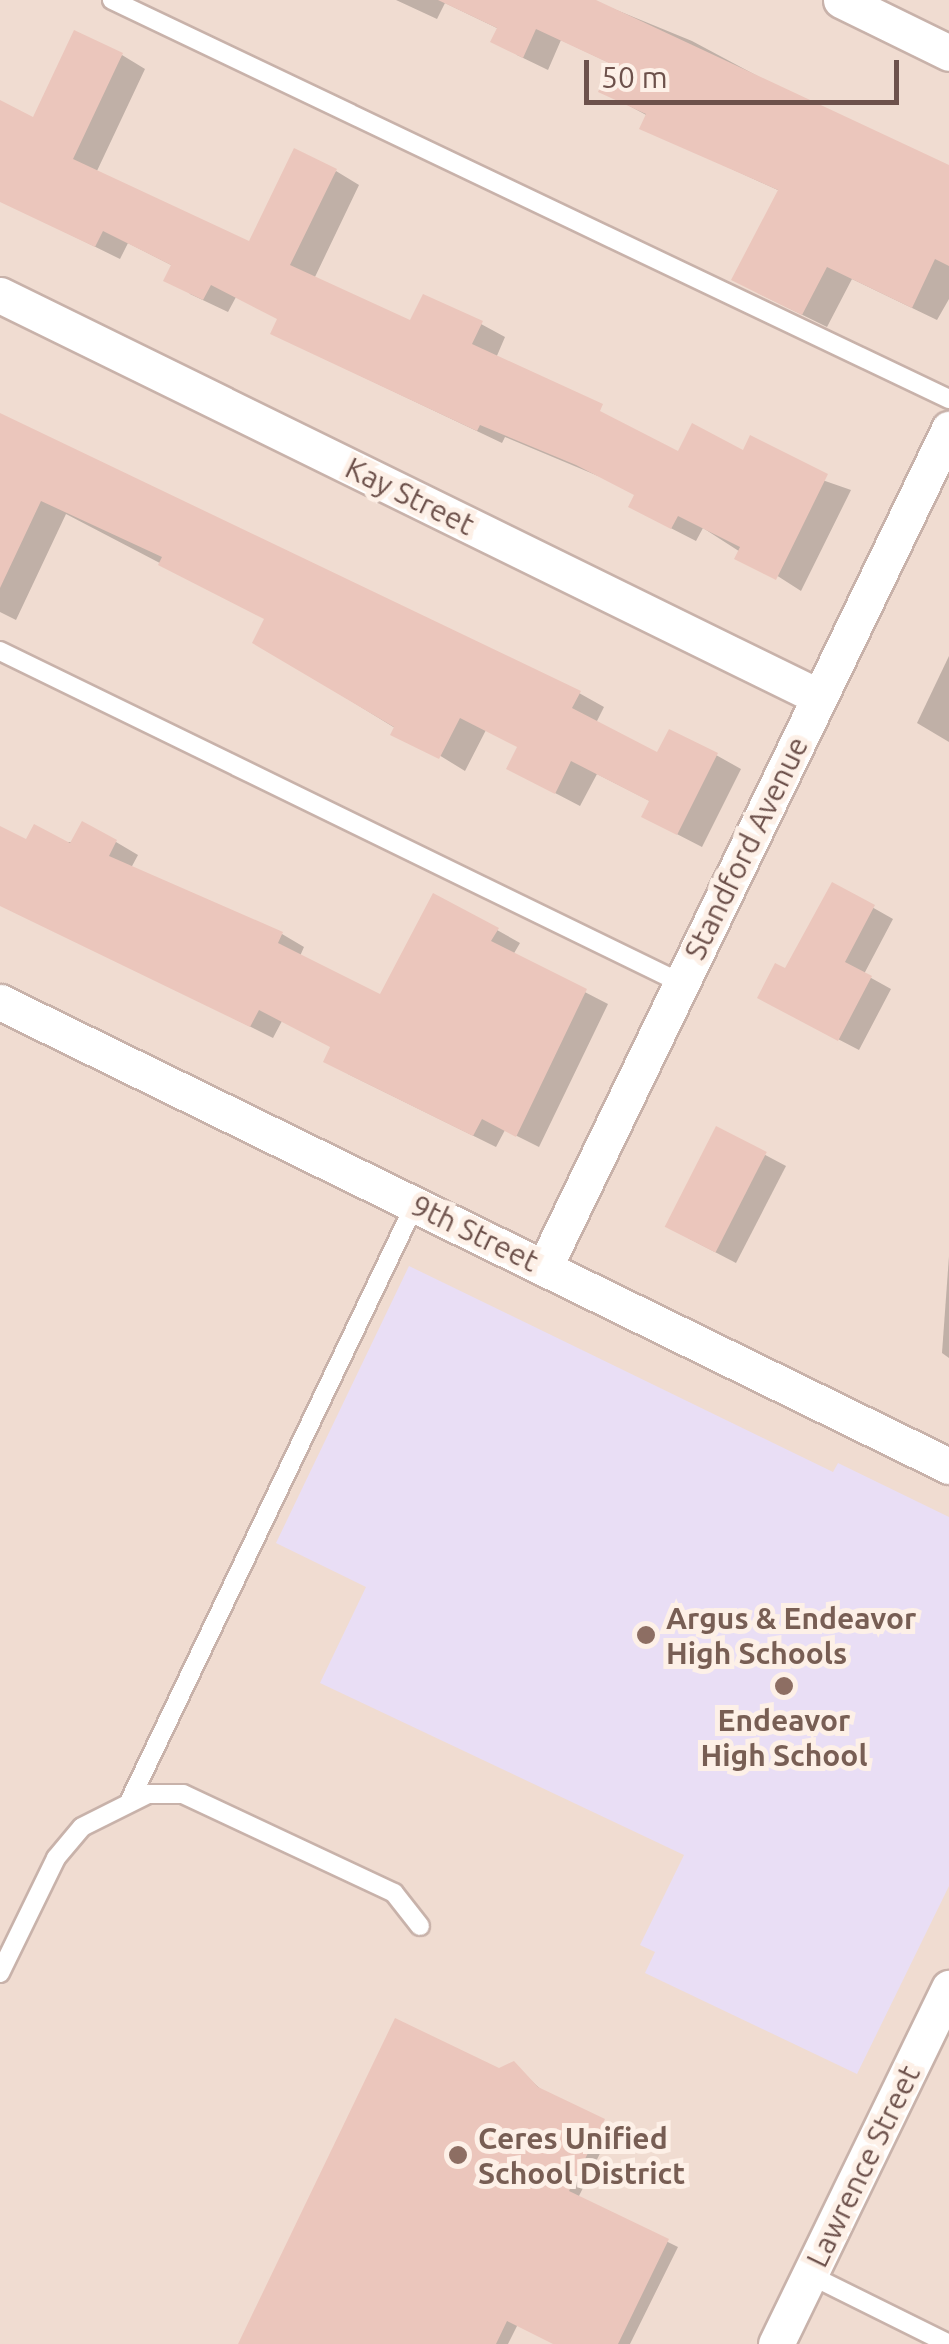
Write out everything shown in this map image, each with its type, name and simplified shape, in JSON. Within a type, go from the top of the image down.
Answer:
[{"type":"street","points":[[840,0],[949,53]]},
{"type":"street","name":"Kay Street","points":[[0,295],[819,696]]},
{"type":"street","name":"Standford Avenue","points":[[544,1268],[949,429]]},
{"type":"street","name":"9th Street","points":[[0,1002],[949,1466]]},
{"type":"street","name":"Lawrence Street","points":[[776,2344],[949,1988]]},
{"type":"lane","points":[[112,0],[949,399]]},
{"type":"lane","points":[[0,651],[682,984]]},
{"type":"lane","points":[[130,1800],[415,1204]]},
{"type":"lane","points":[[0,1973],[56,1858],[82,1827],[130,1800],[183,1794],[394,1894],[420,1926]]},
{"type":"lane","points":[[810,2274],[949,2344]]},
{"type":"shaded area","points":[[0,0],[949,0],[949,2344],[0,2344]]},
{"type":"shaded area","name":"Argus & Endeavor High Schools","points":[[409,1266],[833,1472],[838,1463],[949,1517],[949,1886],[857,2074],[645,1973],[655,1952],[640,1945],[684,1855],[320,1683],[366,1587],[276,1543]]},
{"type":"building","points":[[438,0],[596,0],[949,165],[949,266],[935,259],[912,308],[827,267],[802,315],[731,280],[778,190],[639,129],[646,114],[598,92],[611,64],[536,29],[523,58],[490,42],[497,28]]},
{"type":"building","points":[[74,30],[123,53],[73,159],[249,241],[294,148],[337,169],[290,265],[410,320],[423,294],[483,321],[472,344],[603,404],[600,411],[678,451],[692,423],[743,450],[750,435],[828,474],[776,580],[734,559],[740,547],[678,516],[671,529],[628,507],[634,495],[576,465],[480,425],[477,431],[270,334],[277,319],[211,285],[203,300],[163,281],[171,265],[103,231],[95,247],[0,202],[0,100],[33,117]]},
{"type":"building","points":[[0,413],[581,691],[572,708],[657,752],[669,729],[718,753],[677,835],[641,817],[649,801],[571,761],[555,794],[506,769],[517,747],[460,718],[439,759],[390,735],[394,727],[252,643],[264,619],[158,565],[162,557],[41,501],[0,588]]},
{"type":"building","points":[[82,821],[117,840],[109,856],[283,932],[278,943],[380,994],[433,893],[499,928],[491,941],[587,989],[516,1137],[482,1119],[473,1136],[323,1062],[330,1047],[259,1010],[250,1027],[0,906],[0,826],[26,839],[34,824],[70,843]]},
{"type":"building","points":[[832,882],[875,905],[845,962],[872,976],[838,1041],[757,998],[775,963],[785,968]]},
{"type":"building","points":[[716,1126],[767,1152],[715,1253],[665,1227]]},
{"type":"building","name":"Ceres Unified School District","points":[[395,2018],[499,2068],[514,2061],[538,2087],[605,2119],[569,2191],[669,2239],[618,2344],[553,2344],[507,2321],[496,2344],[238,2344]]},
{"type":"place","name":"Argus & Endeavor High Schools","points":[[646,1635]]},
{"type":"place","name":"Endeavor High School","points":[[784,1686]]},
{"type":"place","name":"Ceres Unified School District","points":[[458,2155]]}]
